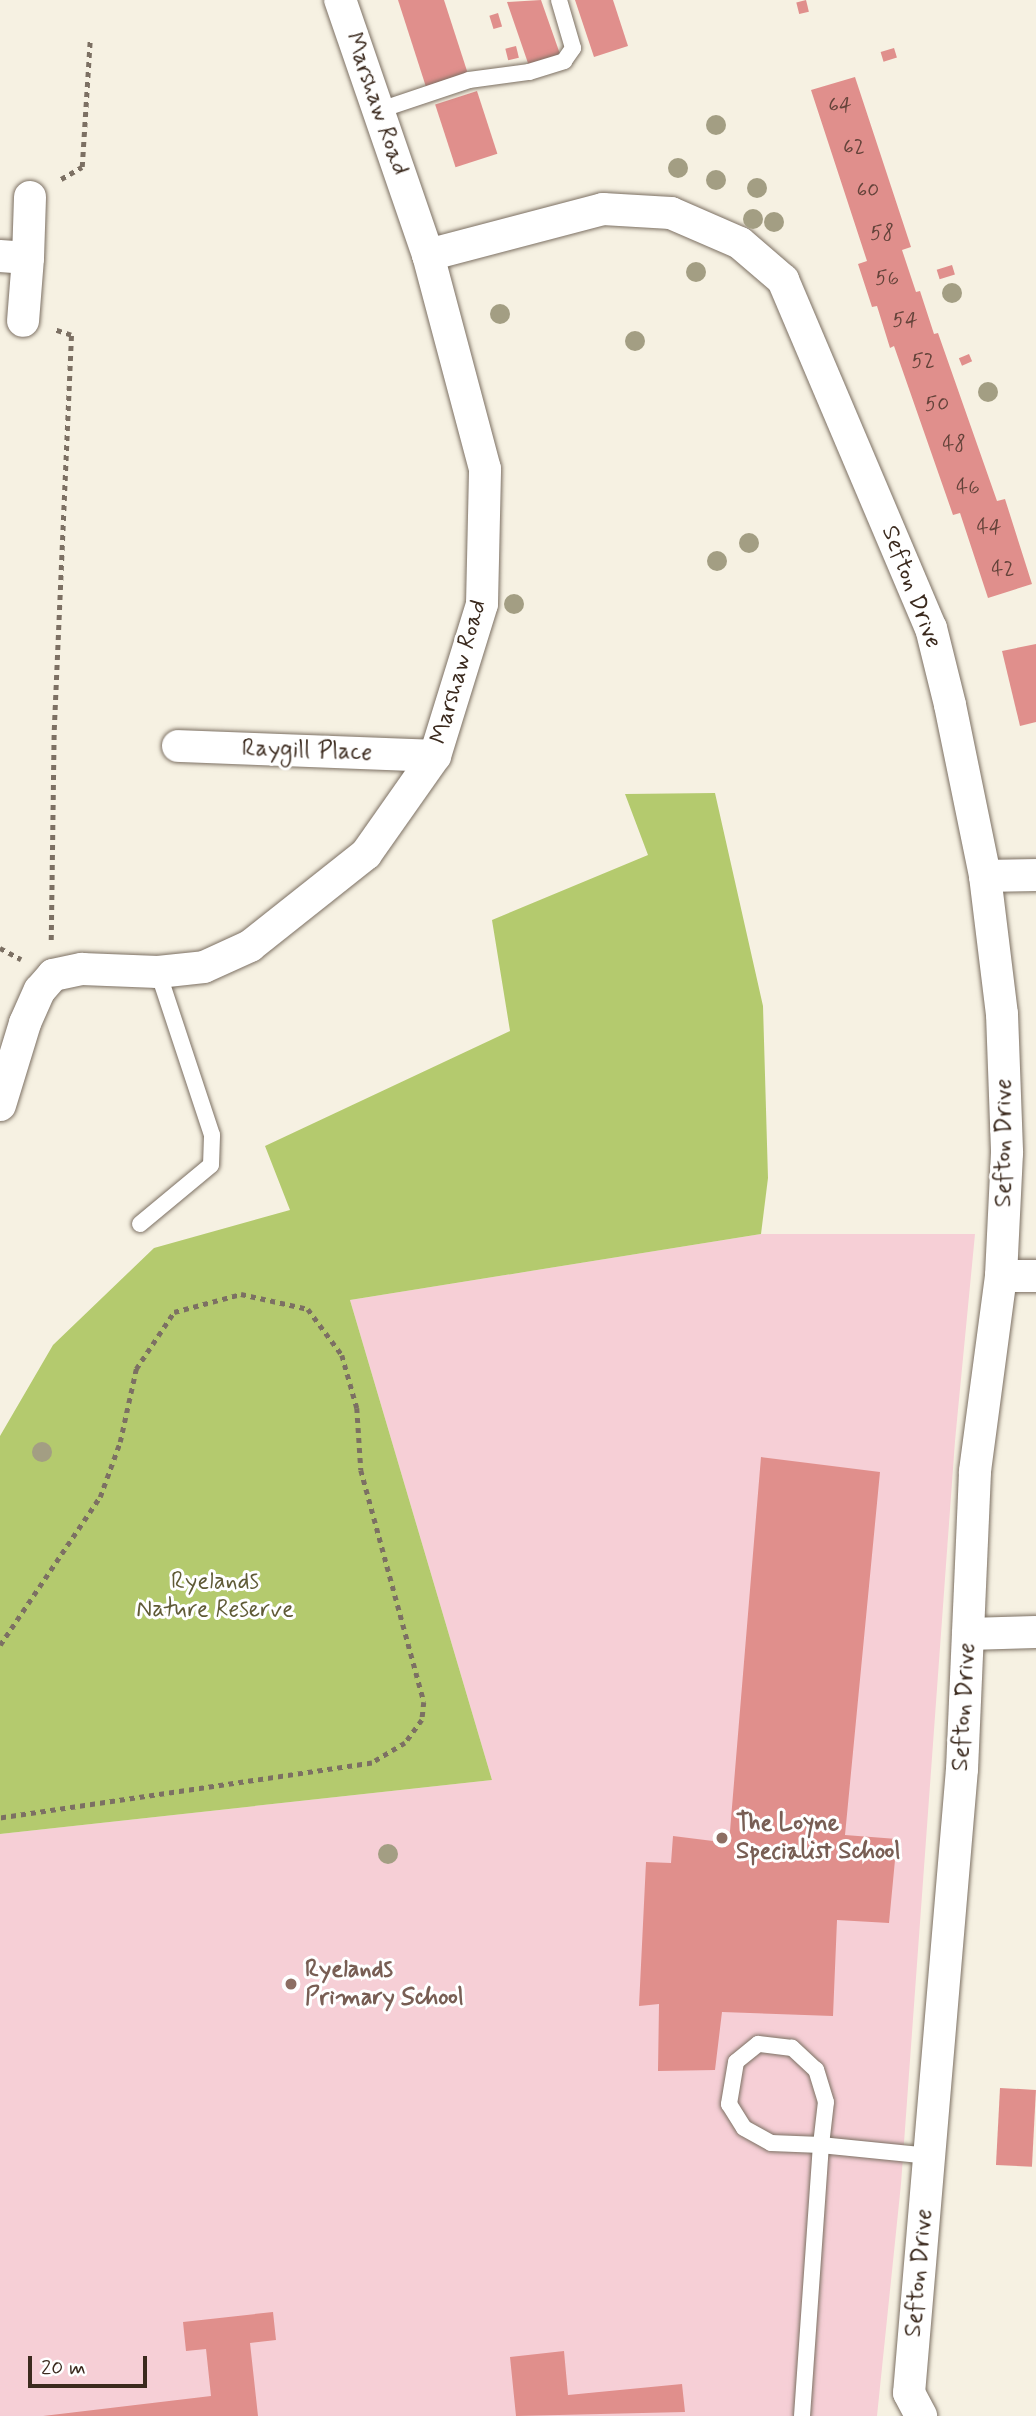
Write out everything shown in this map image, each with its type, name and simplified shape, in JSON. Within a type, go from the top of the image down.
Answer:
[{"type":"street","name":"Marshaw Road","points":[[53,975],[82,969],[158,972],[204,967],[250,946],[366,854],[435,756],[482,604],[485,469],[428,256],[340,0]]},
{"type":"street","points":[[23,321],[14,257],[30,197]]},
{"type":"street","name":"Sefton Drive","points":[[428,256],[603,209],[671,213],[740,243],[783,279],[931,628],[985,876],[1002,1014],[1007,1153],[1001,1276],[975,1472],[962,1769],[909,2393],[921,2416]]},
{"type":"street","name":"Raygill Place","points":[[178,746],[435,756]]},
{"type":"street","points":[[985,876],[1036,875]]},
{"type":"street","points":[[0,1105],[25,1023],[40,990],[53,975]]},
{"type":"street","points":[[1001,1276],[1036,1276]]},
{"type":"street","points":[[968,1634],[1036,1632]]},
{"type":"lane","points":[[377,111],[469,80],[529,72],[564,61],[573,48],[558,0]]},
{"type":"lane","points":[[140,1224],[211,1164],[212,1135],[158,972]]},
{"type":"lane","points":[[802,2416],[821,2145],[826,2102],[816,2070],[793,2048],[758,2045],[736,2062],[730,2104],[744,2129],[771,2143],[821,2145],[929,2156]]},
{"type":"path","points":[[30,197],[82,167],[90,39]]},
{"type":"path","points":[[23,321],[71,335],[54,730],[53,975]]},
{"type":"path","points":[[0,1646],[100,1497],[120,1442],[136,1369],[174,1312],[241,1294],[308,1309],[342,1355],[358,1408],[361,1470],[424,1702],[422,1720],[405,1743],[372,1763],[0,1818]]},
{"type":"shaded area","points":[[761,1234],[975,1234],[955,1441],[901,2184],[877,2416],[0,2416],[0,1834],[492,1780],[350,1300]]},
{"type":"green space","name":"Ryelands Nature Reserve","points":[[715,793],[763,1006],[768,1178],[761,1234],[350,1300],[492,1780],[0,1834],[0,1436],[53,1345],[154,1248],[290,1210],[265,1146],[510,1031],[492,920],[648,855],[625,794]]},
{"type":"building","points":[[398,0],[444,0],[468,74],[426,87]]},
{"type":"building","points":[[541,0],[560,54],[529,66],[507,2]]},
{"type":"building","points":[[575,0],[613,0],[628,46],[594,57]]},
{"type":"building","points":[[806,0],[809,12],[799,14],[796,2]]},
{"type":"building","points":[[498,13],[502,26],[493,29],[489,16]]},
{"type":"building","points":[[516,46],[519,58],[508,60],[505,49]]},
{"type":"building","points":[[894,48],[897,58],[884,62],[881,52]]},
{"type":"building","points":[[855,77],[911,247],[902,250],[916,292],[920,291],[934,334],[938,333],[997,501],[1005,499],[1032,584],[988,598],[960,513],[953,515],[894,346],[890,348],[877,306],[872,307],[858,264],[867,261],[811,90]]},
{"type":"building","points":[[477,91],[497,154],[456,167],[435,105]]},
{"type":"building","points":[[952,265],[955,275],[940,279],[937,270]]},
{"type":"building","points":[[969,354],[972,361],[962,366],[959,358]]},
{"type":"building","points":[[1036,644],[1036,722],[1020,726],[1002,651]]},
{"type":"building","points":[[761,1457],[880,1472],[845,1835],[897,1839],[889,1923],[837,1920],[833,2016],[722,2012],[715,2070],[658,2071],[659,2004],[639,2006],[646,1862],[671,1863],[673,1836],[729,1843]]},
{"type":"building","points":[[1000,2088],[1036,2090],[1032,2167],[996,2165]]},
{"type":"building","points":[[273,2312],[276,2340],[250,2343],[258,2416],[43,2416],[211,2396],[206,2349],[186,2351],[183,2322]]},
{"type":"building","points":[[564,2351],[568,2395],[682,2384],[685,2412],[516,2416],[510,2357]]},
{"type":"place","name":"The Loyne Specialist School","points":[[722,1838]]},
{"type":"place","name":"Ryelands Primary School","points":[[291,1984]]}]
